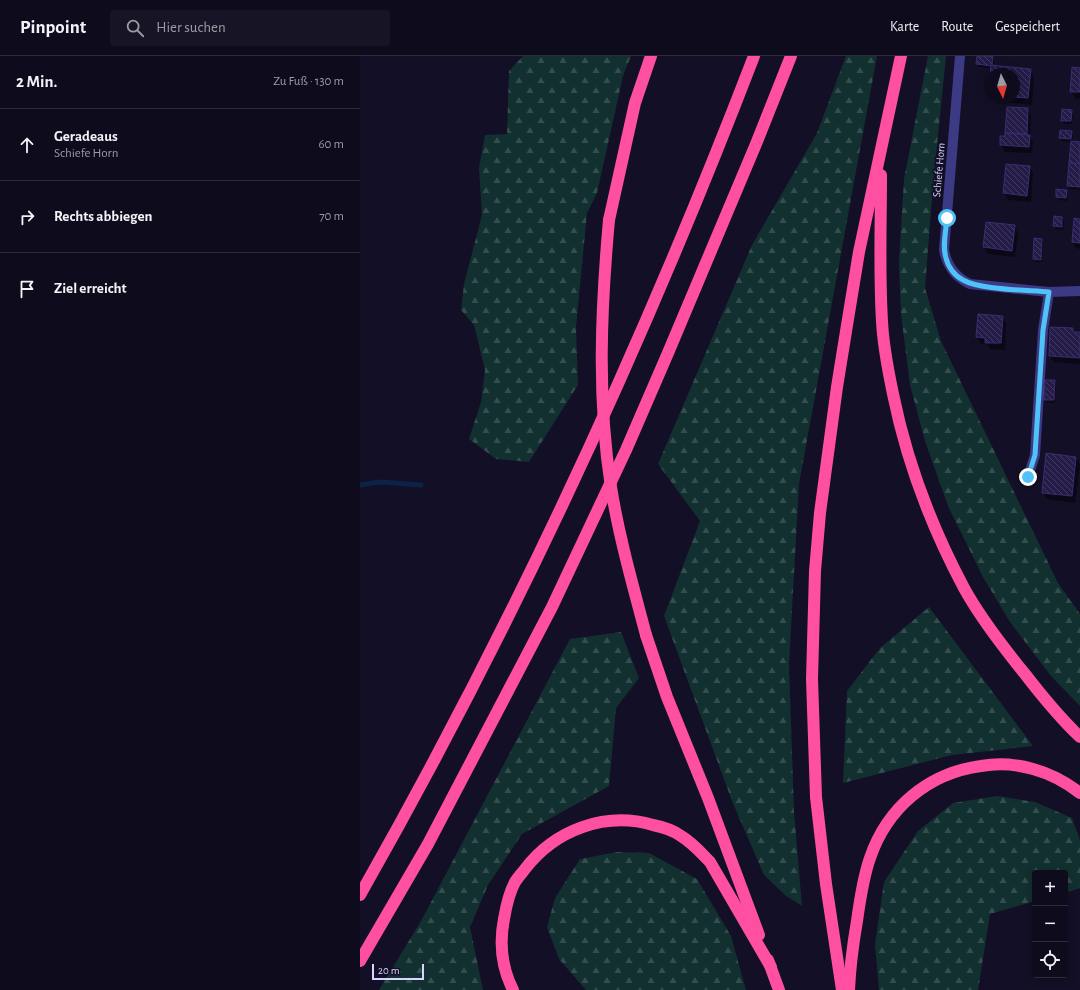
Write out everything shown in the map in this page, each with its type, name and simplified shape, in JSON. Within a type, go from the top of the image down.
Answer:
[{"type":"highway","points":[[651,56],[635,103],[609,220],[601,335],[602,394],[605,442],[611,488],[627,564],[646,635],[667,697],[708,798],[779,990]]},
{"type":"highway","points":[[360,895],[440,751],[532,570],[637,342],[725,132],[754,56]]},
{"type":"highway","points":[[360,961],[428,844],[552,607],[626,450],[756,144],[791,56]]},
{"type":"highway","points":[[842,990],[826,884],[816,797],[812,679],[815,571],[820,512],[838,379],[859,252],[901,56]]},
{"type":"highway","points":[[881,150],[880,254],[882,322],[887,365],[894,400],[914,474],[939,537],[965,589],[1013,660],[1042,696],[1080,737]]},
{"type":"highway","points":[[849,990],[851,960],[859,904],[870,858],[878,838],[891,818],[905,802],[924,786],[947,774],[991,764],[1014,764],[1042,771],[1069,784],[1080,793]]},
{"type":"highway","points":[[513,990],[504,964],[501,947],[502,927],[506,906],[515,882],[542,849],[561,836],[583,826],[605,821],[629,820],[660,827],[681,836],[697,848],[710,862],[771,967]]},
{"type":"street","name":"Schiefe Horn","points":[[960,56],[944,250],[946,260],[955,274],[970,284],[1049,292],[1080,291]]},
{"type":"street","points":[[1028,477],[1035,455],[1043,330],[1049,292]]},
{"type":"green space","points":[[523,56],[631,56],[623,76],[597,193],[587,213],[576,327],[578,385],[529,462],[496,459],[469,439],[481,402],[485,370],[474,325],[461,310],[464,284],[482,215],[479,168],[485,135],[507,134],[509,71]]},
{"type":"green space","points":[[846,56],[877,56],[799,484],[789,664],[794,812],[802,906],[786,896],[764,875],[732,801],[664,616],[700,521],[658,464],[752,245],[817,133]]},
{"type":"green space","points":[[928,56],[946,56],[933,185],[925,288],[941,341],[1058,583],[1080,614],[1080,706],[1051,676],[1010,622],[983,577],[948,506],[925,441],[910,385],[901,314],[899,263],[904,179]]},
{"type":"green space","points":[[929,607],[1033,746],[952,755],[843,783],[847,691],[880,648]]},
{"type":"green space","points":[[621,632],[639,678],[616,708],[609,786],[522,834],[488,885],[470,927],[483,990],[379,990],[421,921],[570,639]]},
{"type":"green space","points":[[997,796],[1035,802],[1072,818],[1080,840],[1080,888],[1068,892],[1068,870],[1032,870],[1032,902],[990,914],[978,990],[879,990],[875,944],[884,882],[918,831],[953,803]]},
{"type":"green space","points":[[617,852],[649,853],[697,879],[731,936],[746,990],[586,990],[559,959],[547,927],[555,898],[580,859]]},
{"type":"building","points":[[977,56],[993,56],[992,66],[976,64]]},
{"type":"building","points":[[991,65],[1031,69],[1028,98],[1020,97],[1020,68],[991,68]]},
{"type":"building","points":[[1072,67],[1080,68],[1080,92],[1070,92]]},
{"type":"building","points":[[1007,107],[1028,108],[1027,134],[1005,133]]},
{"type":"building","points":[[1062,109],[1072,110],[1071,121],[1061,121]]},
{"type":"building","points":[[1060,130],[1072,131],[1071,139],[1059,138]]},
{"type":"building","points":[[1005,133],[1030,135],[1029,147],[1000,145],[1000,136],[1005,136]]},
{"type":"building","points":[[1071,141],[1080,142],[1080,164],[1069,163]]},
{"type":"building","points":[[1069,163],[1080,164],[1080,187],[1067,186]]},
{"type":"building","points":[[1006,164],[1030,166],[1027,196],[1003,193]]},
{"type":"building","points":[[1056,189],[1067,190],[1066,198],[1056,197]]},
{"type":"building","points":[[1054,216],[1062,217],[1062,227],[1053,226]]},
{"type":"building","points":[[1074,218],[1080,219],[1080,243],[1072,242]]},
{"type":"building","points":[[986,222],[1015,225],[1012,251],[983,247]]},
{"type":"building","points":[[1034,238],[1042,239],[1041,260],[1033,259]]},
{"type":"building","points":[[978,314],[1003,316],[1001,343],[985,343],[985,338],[976,337]]},
{"type":"building","points":[[1050,327],[1073,328],[1073,332],[1080,332],[1080,358],[1049,356]]},
{"type":"building","points":[[1045,380],[1055,380],[1054,400],[1044,400]]},
{"type":"building","points":[[1046,453],[1076,457],[1072,496],[1042,493]]},
{"type":"waterway","points":[[360,485],[380,482],[421,485]]},
{"type":"route","points":[[947,218],[944,250],[946,260],[955,274],[962,280],[979,286],[1049,292],[1043,330],[1035,455],[1028,477]]}]
